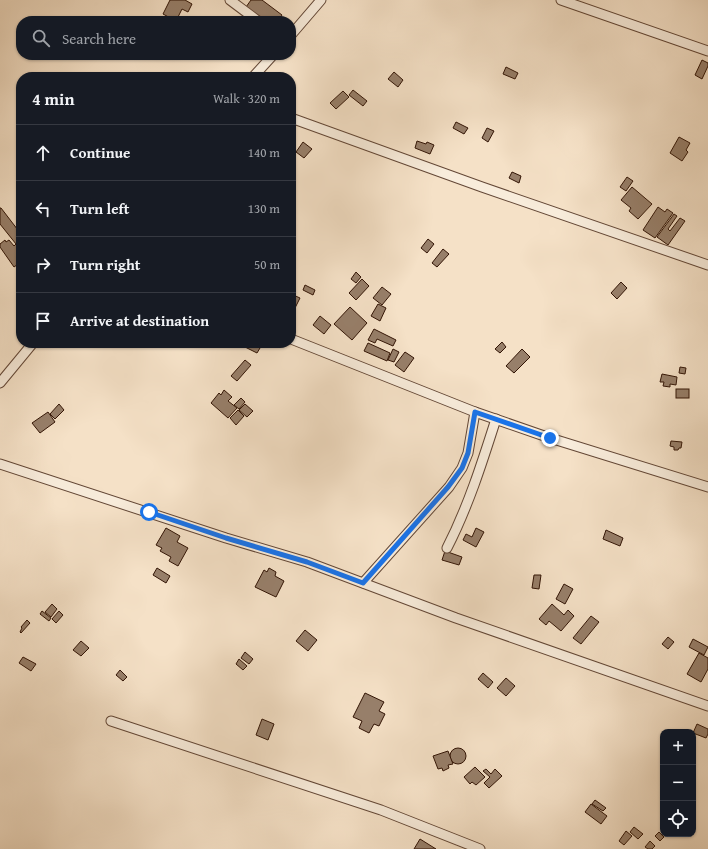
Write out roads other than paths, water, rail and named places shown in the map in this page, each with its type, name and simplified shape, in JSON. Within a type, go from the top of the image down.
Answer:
[{"type":"street","points":[[230,0],[251,16]]},
{"type":"street","points":[[296,29],[321,0]]},
{"type":"street","points":[[561,0],[708,51]]},
{"type":"street","points":[[258,72],[268,60]]},
{"type":"street","points":[[296,120],[482,187],[708,265]]},
{"type":"street","points":[[296,341],[475,412],[550,438],[708,487]]},
{"type":"street","points":[[0,383],[29,348]]},
{"type":"street","points":[[363,583],[448,487],[462,468],[468,453],[475,412]]},
{"type":"street","points":[[447,548],[460,521],[496,419]]},
{"type":"street","points":[[0,464],[226,538],[307,562],[456,618],[708,706]]},
{"type":"street","points":[[111,721],[381,810],[480,849]]}]
